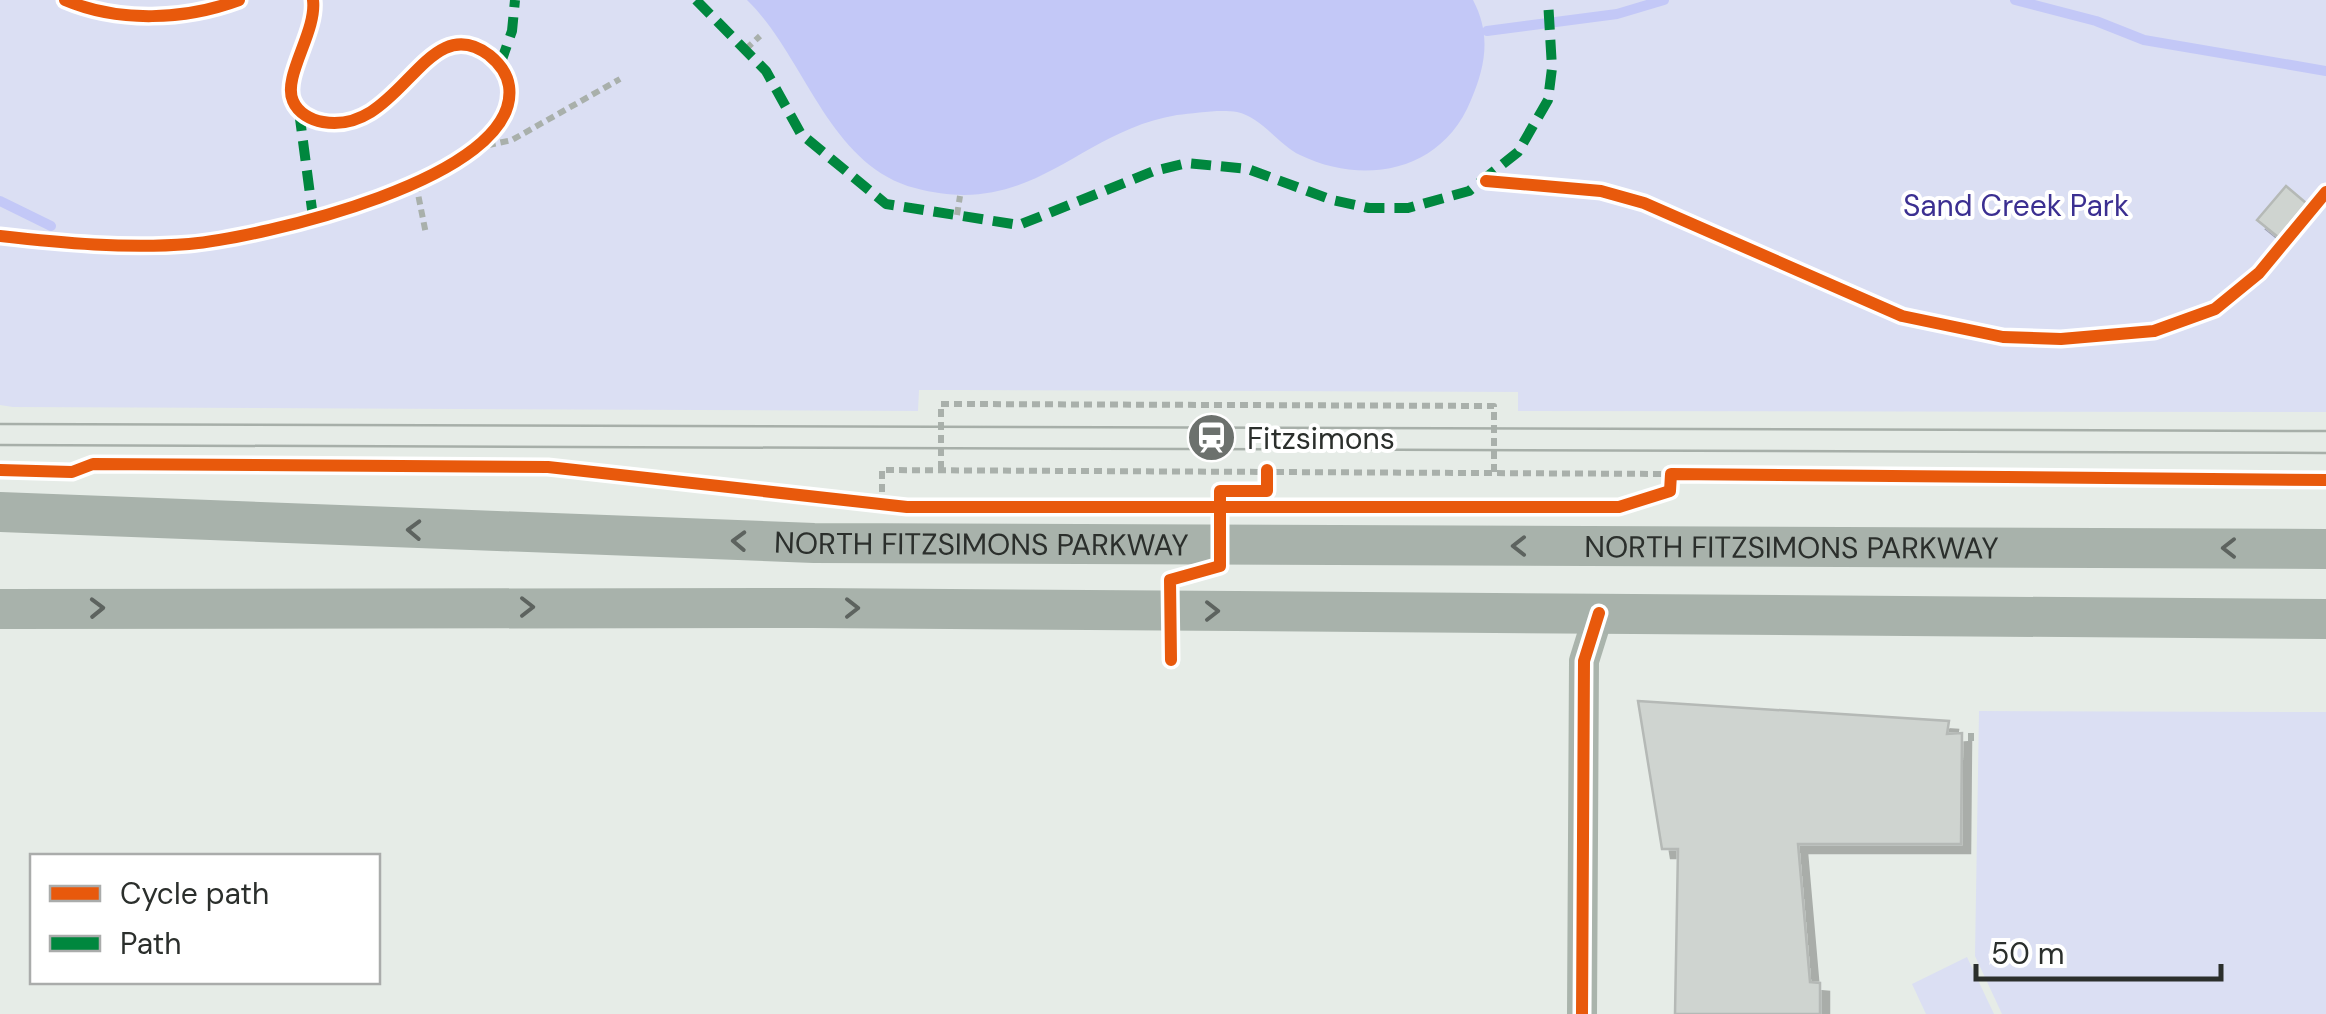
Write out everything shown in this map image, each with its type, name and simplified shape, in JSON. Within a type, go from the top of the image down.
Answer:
[{"type":"main road","name":"NORTH FITZSIMONS PARKWAY","points":[[0,512],[814,544],[2326,549]]},
{"type":"main road","points":[[0,609],[379,606],[2326,618]]},
{"type":"street","points":[[1582,1014],[1584,662],[1599,613]]},
{"type":"path","points":[[746,49],[760,36]]},
{"type":"path","points":[[475,148],[512,140],[620,78]]},
{"type":"path","points":[[459,160],[496,126]]},
{"type":"path","points":[[416,183],[426,234]]},
{"type":"path","points":[[957,215],[960,196]]},
{"type":"path","points":[[941,469],[941,404],[1494,406],[1494,472]]},
{"type":"path","points":[[866,503],[889,505],[882,470],[1688,474]]},
{"type":"path","points":[[1267,470],[1267,491]]},
{"type":"path","points":[[1971,733],[1971,745]]},
{"type":"green space","name":"Sand Creek Park","points":[[0,0],[2326,0],[2326,412],[1518,411],[1518,392],[964,390],[919,390],[918,411],[0,405]]},
{"type":"green space","points":[[1979,711],[2326,712],[2326,1014],[2002,1014],[1975,956]]},
{"type":"green space","points":[[1967,957],[1994,1014],[1926,1014],[1912,984]]},
{"type":"water","points":[[747,0],[1473,0],[1482,25],[1484,50],[1476,87],[1458,124],[1441,143],[1399,166],[1350,170],[1325,164],[1300,155],[1246,115],[1215,111],[1142,124],[1023,183],[992,192],[956,195],[915,188],[885,176],[860,157],[839,133],[767,23]]},
{"type":"building","points":[[2286,186],[2306,203],[2278,237],[2257,220]]},
{"type":"building","points":[[1638,701],[1949,721],[1947,734],[1962,733],[1961,844],[1798,844],[1810,982],[1820,983],[1820,1014],[1675,1014],[1678,849],[1662,849]]},
{"type":"waterway","points":[[1487,31],[1617,14],[1664,0]]},
{"type":"waterway","points":[[2015,0],[2096,21],[2144,40],[2326,71]]},
{"type":"waterway","points":[[0,201],[51,226]]},
{"type":"tram line","points":[[0,424],[2326,431]]},
{"type":"tram line","points":[[0,445],[2326,453]]},
{"type":"marked path","points":[[500,65],[512,31],[515,0]]},
{"type":"marked path","points":[[696,0],[766,71],[801,134],[886,204],[1019,225],[1154,171],[1187,163],[1248,169],[1332,200],[1369,208],[1408,208],[1469,191],[1518,152],[1548,100],[1552,68],[1548,0]]},
{"type":"marked path","points":[[299,111],[313,217]]},
{"type":"cycle path","points":[[65,0],[107,13],[152,16],[197,12],[239,0]]},
{"type":"cycle path","points":[[0,236],[142,246],[189,244],[270,230],[379,198],[431,175],[474,149],[502,119],[509,86],[506,77],[489,55],[467,45],[447,47],[373,111],[350,121],[323,122],[305,115],[295,105],[291,91],[310,26],[313,0]]},
{"type":"cycle path","points":[[1486,181],[1601,191],[1644,203],[1902,316],[2003,337],[2061,339],[2154,331],[2215,309],[2259,273],[2326,192]]},
{"type":"cycle path","points":[[0,470],[72,472],[93,464],[548,467],[907,507],[1619,507],[1670,491],[1671,474],[2326,480]]},
{"type":"cycle path","points":[[1171,660],[1170,580],[1220,566],[1220,491],[1267,491],[1267,470]]},
{"type":"cycle path","points":[[1582,1014],[1584,661],[1599,613]]},
{"type":"place","name":"Fitzsimons","points":[[1212,438]]}]
